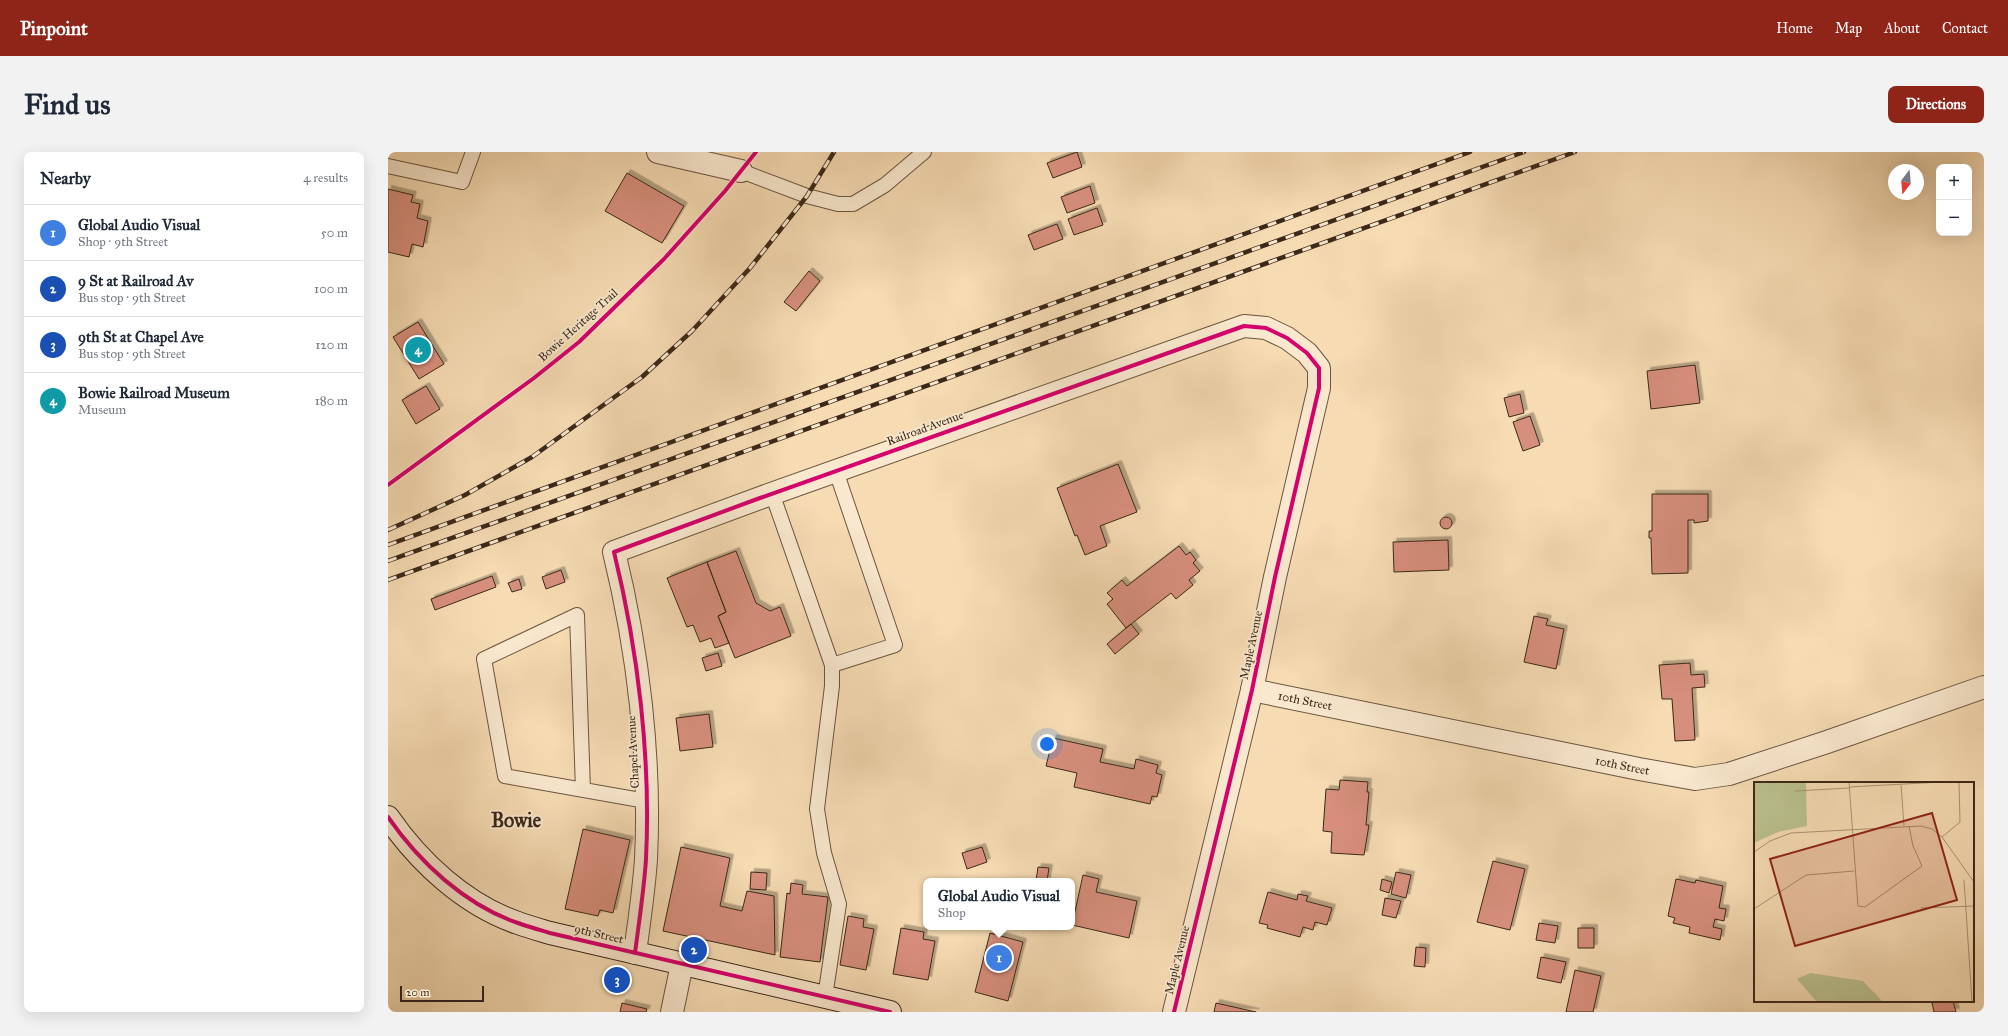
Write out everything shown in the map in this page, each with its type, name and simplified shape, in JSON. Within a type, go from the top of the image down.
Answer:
[{"type":"street","points":[[658,152],[741,171]]},
{"type":"street","name":"Railroad Avenue","points":[[614,552],[772,493],[1244,326]]},
{"type":"street","name":"Maple Avenue","points":[[1174,1012],[1252,690],[1319,388],[1319,368],[1307,353],[1287,338],[1266,328],[1244,326]]},
{"type":"street","name":"Chapel Avenue","points":[[614,552],[628,610],[638,679],[646,801],[646,859],[635,953]]},
{"type":"street","name":"10th Street","points":[[1252,690],[1638,769],[1695,779],[1728,774],[1827,742],[1984,687]]},
{"type":"street","name":"9th Street","points":[[388,817],[412,847],[433,869],[460,892],[488,910],[517,923],[635,953],[890,1012]]},
{"type":"street","points":[[672,1012],[682,964]]},
{"type":"lane","points":[[388,166],[462,182],[472,152]]},
{"type":"lane","points":[[741,171],[807,196],[838,204],[853,204],[885,185],[924,152]]},
{"type":"lane","points":[[832,665],[895,644],[836,471]]},
{"type":"lane","points":[[772,493],[832,665],[832,686],[817,809],[824,853],[839,904],[825,997]]},
{"type":"lane","points":[[583,790],[577,615],[484,659],[505,776],[583,790],[646,801]]},
{"type":"building","points":[[1077,152],[1082,167],[1053,178],[1047,163]]},
{"type":"building","points":[[627,173],[684,206],[662,243],[605,211]]},
{"type":"building","points":[[1090,186],[1095,203],[1067,213],[1061,197]]},
{"type":"building","points":[[388,189],[413,195],[411,202],[420,204],[417,218],[428,221],[423,247],[412,244],[409,257],[388,252]]},
{"type":"building","points":[[1097,208],[1103,225],[1074,235],[1068,219]]},
{"type":"building","points":[[1057,224],[1063,239],[1034,250],[1028,235]]},
{"type":"building","points":[[809,271],[820,281],[796,311],[784,302]]},
{"type":"building","points":[[418,322],[444,364],[419,379],[393,337]]},
{"type":"building","points":[[1695,365],[1700,403],[1651,409],[1647,371]]},
{"type":"building","points":[[426,386],[440,409],[416,424],[402,400]]},
{"type":"building","points":[[1520,394],[1524,413],[1509,417],[1504,398]]},
{"type":"building","points":[[1530,416],[1540,445],[1523,451],[1513,422]]},
{"type":"building","points":[[1118,464],[1137,512],[1100,526],[1107,546],[1085,555],[1077,535],[1075,536],[1057,488]]},
{"type":"building","points":[[1652,494],[1708,494],[1708,521],[1694,523],[1694,520],[1688,520],[1688,573],[1652,574],[1651,538],[1649,538],[1649,531],[1652,531]]},
{"type":"building","points":[[1448,517],[1451,518],[1451,528],[1444,529],[1441,528],[1440,521],[1441,518]]},
{"type":"building","points":[[1448,540],[1449,570],[1394,572],[1393,542]]},
{"type":"building","points":[[1179,546],[1186,555],[1190,552],[1196,560],[1193,563],[1200,571],[1189,580],[1193,585],[1176,599],[1171,593],[1126,628],[1107,604],[1113,599],[1107,593],[1122,580],[1127,586]]},
{"type":"building","points":[[736,551],[756,603],[770,611],[780,607],[791,636],[735,658],[718,616],[726,612],[707,562]]},
{"type":"building","points":[[707,562],[726,612],[718,616],[729,643],[715,648],[711,638],[700,642],[693,625],[687,627],[667,578]]},
{"type":"building","points":[[561,570],[565,582],[546,589],[542,577]]},
{"type":"building","points":[[492,576],[496,587],[435,610],[431,599]]},
{"type":"building","points":[[519,579],[522,589],[512,592],[508,583]]},
{"type":"building","points":[[1534,616],[1548,619],[1546,625],[1564,629],[1556,669],[1524,662]]},
{"type":"building","points":[[1131,624],[1139,634],[1115,654],[1107,644]]},
{"type":"building","points":[[718,653],[722,666],[706,671],[702,658]]},
{"type":"building","points":[[1690,663],[1691,675],[1704,674],[1705,687],[1692,688],[1695,740],[1675,741],[1672,699],[1662,699],[1659,665]]},
{"type":"building","points":[[709,714],[713,747],[680,751],[676,718]]},
{"type":"building","points":[[1053,738],[1103,749],[1100,762],[1134,769],[1136,759],[1158,765],[1156,773],[1162,775],[1157,797],[1152,796],[1150,804],[1074,787],[1077,773],[1046,766]]},
{"type":"building","points":[[1340,780],[1368,782],[1367,792],[1369,792],[1366,825],[1369,825],[1364,855],[1331,853],[1332,832],[1323,831],[1326,789],[1339,790]]},
{"type":"building","points":[[583,829],[630,840],[613,913],[600,910],[598,916],[565,909]]},
{"type":"building","points":[[681,847],[730,858],[720,906],[742,911],[747,891],[774,896],[775,955],[663,931]]},
{"type":"building","points":[[982,847],[987,862],[967,869],[962,853]]},
{"type":"building","points":[[1493,861],[1525,869],[1510,930],[1477,922]]},
{"type":"building","points":[[1038,867],[1049,868],[1047,878],[1036,878]]},
{"type":"building","points":[[751,872],[767,873],[766,890],[750,889]]},
{"type":"building","points":[[1396,872],[1411,875],[1406,898],[1391,894]]},
{"type":"building","points":[[1083,875],[1099,879],[1096,892],[1137,901],[1129,938],[1075,926],[1075,911]]},
{"type":"building","points":[[1382,879],[1392,882],[1389,893],[1380,890]]},
{"type":"building","points":[[1676,879],[1695,883],[1696,880],[1723,886],[1719,908],[1726,909],[1724,921],[1715,919],[1713,927],[1722,929],[1720,940],[1689,933],[1690,927],[1673,923],[1675,918],[1668,916]]},
{"type":"building","points":[[791,883],[803,885],[802,894],[828,897],[820,962],[780,957],[787,893],[790,894]]},
{"type":"building","points":[[1268,892],[1297,900],[1298,894],[1308,896],[1306,901],[1332,908],[1327,925],[1315,922],[1313,930],[1303,927],[1300,937],[1267,928],[1268,925],[1259,923]]},
{"type":"building","points":[[1385,898],[1401,901],[1396,918],[1382,915]]},
{"type":"building","points":[[848,916],[864,919],[863,927],[874,929],[866,970],[840,965]]},
{"type":"building","points":[[1539,923],[1558,926],[1555,943],[1536,940]]},
{"type":"building","points":[[901,928],[924,932],[923,939],[935,941],[928,980],[893,974]]},
{"type":"building","points":[[1578,928],[1594,928],[1594,948],[1578,948]]},
{"type":"building","points":[[990,933],[1023,942],[1008,1001],[975,992]]},
{"type":"building","points":[[1416,947],[1426,948],[1425,967],[1414,966]]},
{"type":"building","points":[[1541,957],[1566,962],[1561,983],[1537,978]]},
{"type":"building","points":[[1575,970],[1601,976],[1593,1012],[1566,1012]]},
{"type":"building","points":[[1953,1002],[1956,1012],[1934,1012],[1932,1003]]},
{"type":"building","points":[[622,1003],[647,1009],[646,1012],[620,1012]]},
{"type":"building","points":[[1216,1003],[1256,1012],[1214,1012]]},
{"type":"railway","points":[[388,530],[465,495],[532,457],[642,377],[692,331],[750,268],[807,196],[834,152]]},
{"type":"railway","points":[[388,545],[1470,152]]},
{"type":"railway","points":[[388,561],[1524,152]]},
{"type":"railway","points":[[388,580],[1575,152]]},
{"type":"cycle path","name":"Bowie Heritage Trail","points":[[388,485],[534,378],[579,342],[664,259],[725,191],[756,152]]},
{"type":"cycle path","points":[[635,953],[646,859],[647,821],[644,743],[641,704],[630,627],[614,552],[760,498],[1244,326],[1266,328],[1287,338],[1307,353],[1319,368],[1319,388],[1275,577],[1252,690],[1174,1012]]},
{"type":"cycle path","points":[[388,817],[414,850],[445,880],[480,905],[498,915],[518,923],[550,933],[890,1012]]},
{"type":"place","name":"Bowie Railroad Museum","points":[[418,350]]},
{"type":"place","name":"9 St at Railroad Av","points":[[694,950]]},
{"type":"place","name":"Global Audio Visual","points":[[999,958]]},
{"type":"place","name":"9th St at Chapel Ave","points":[[617,980]]},
{"type":"district","name":"Bowie","points":[[516,820]]}]
